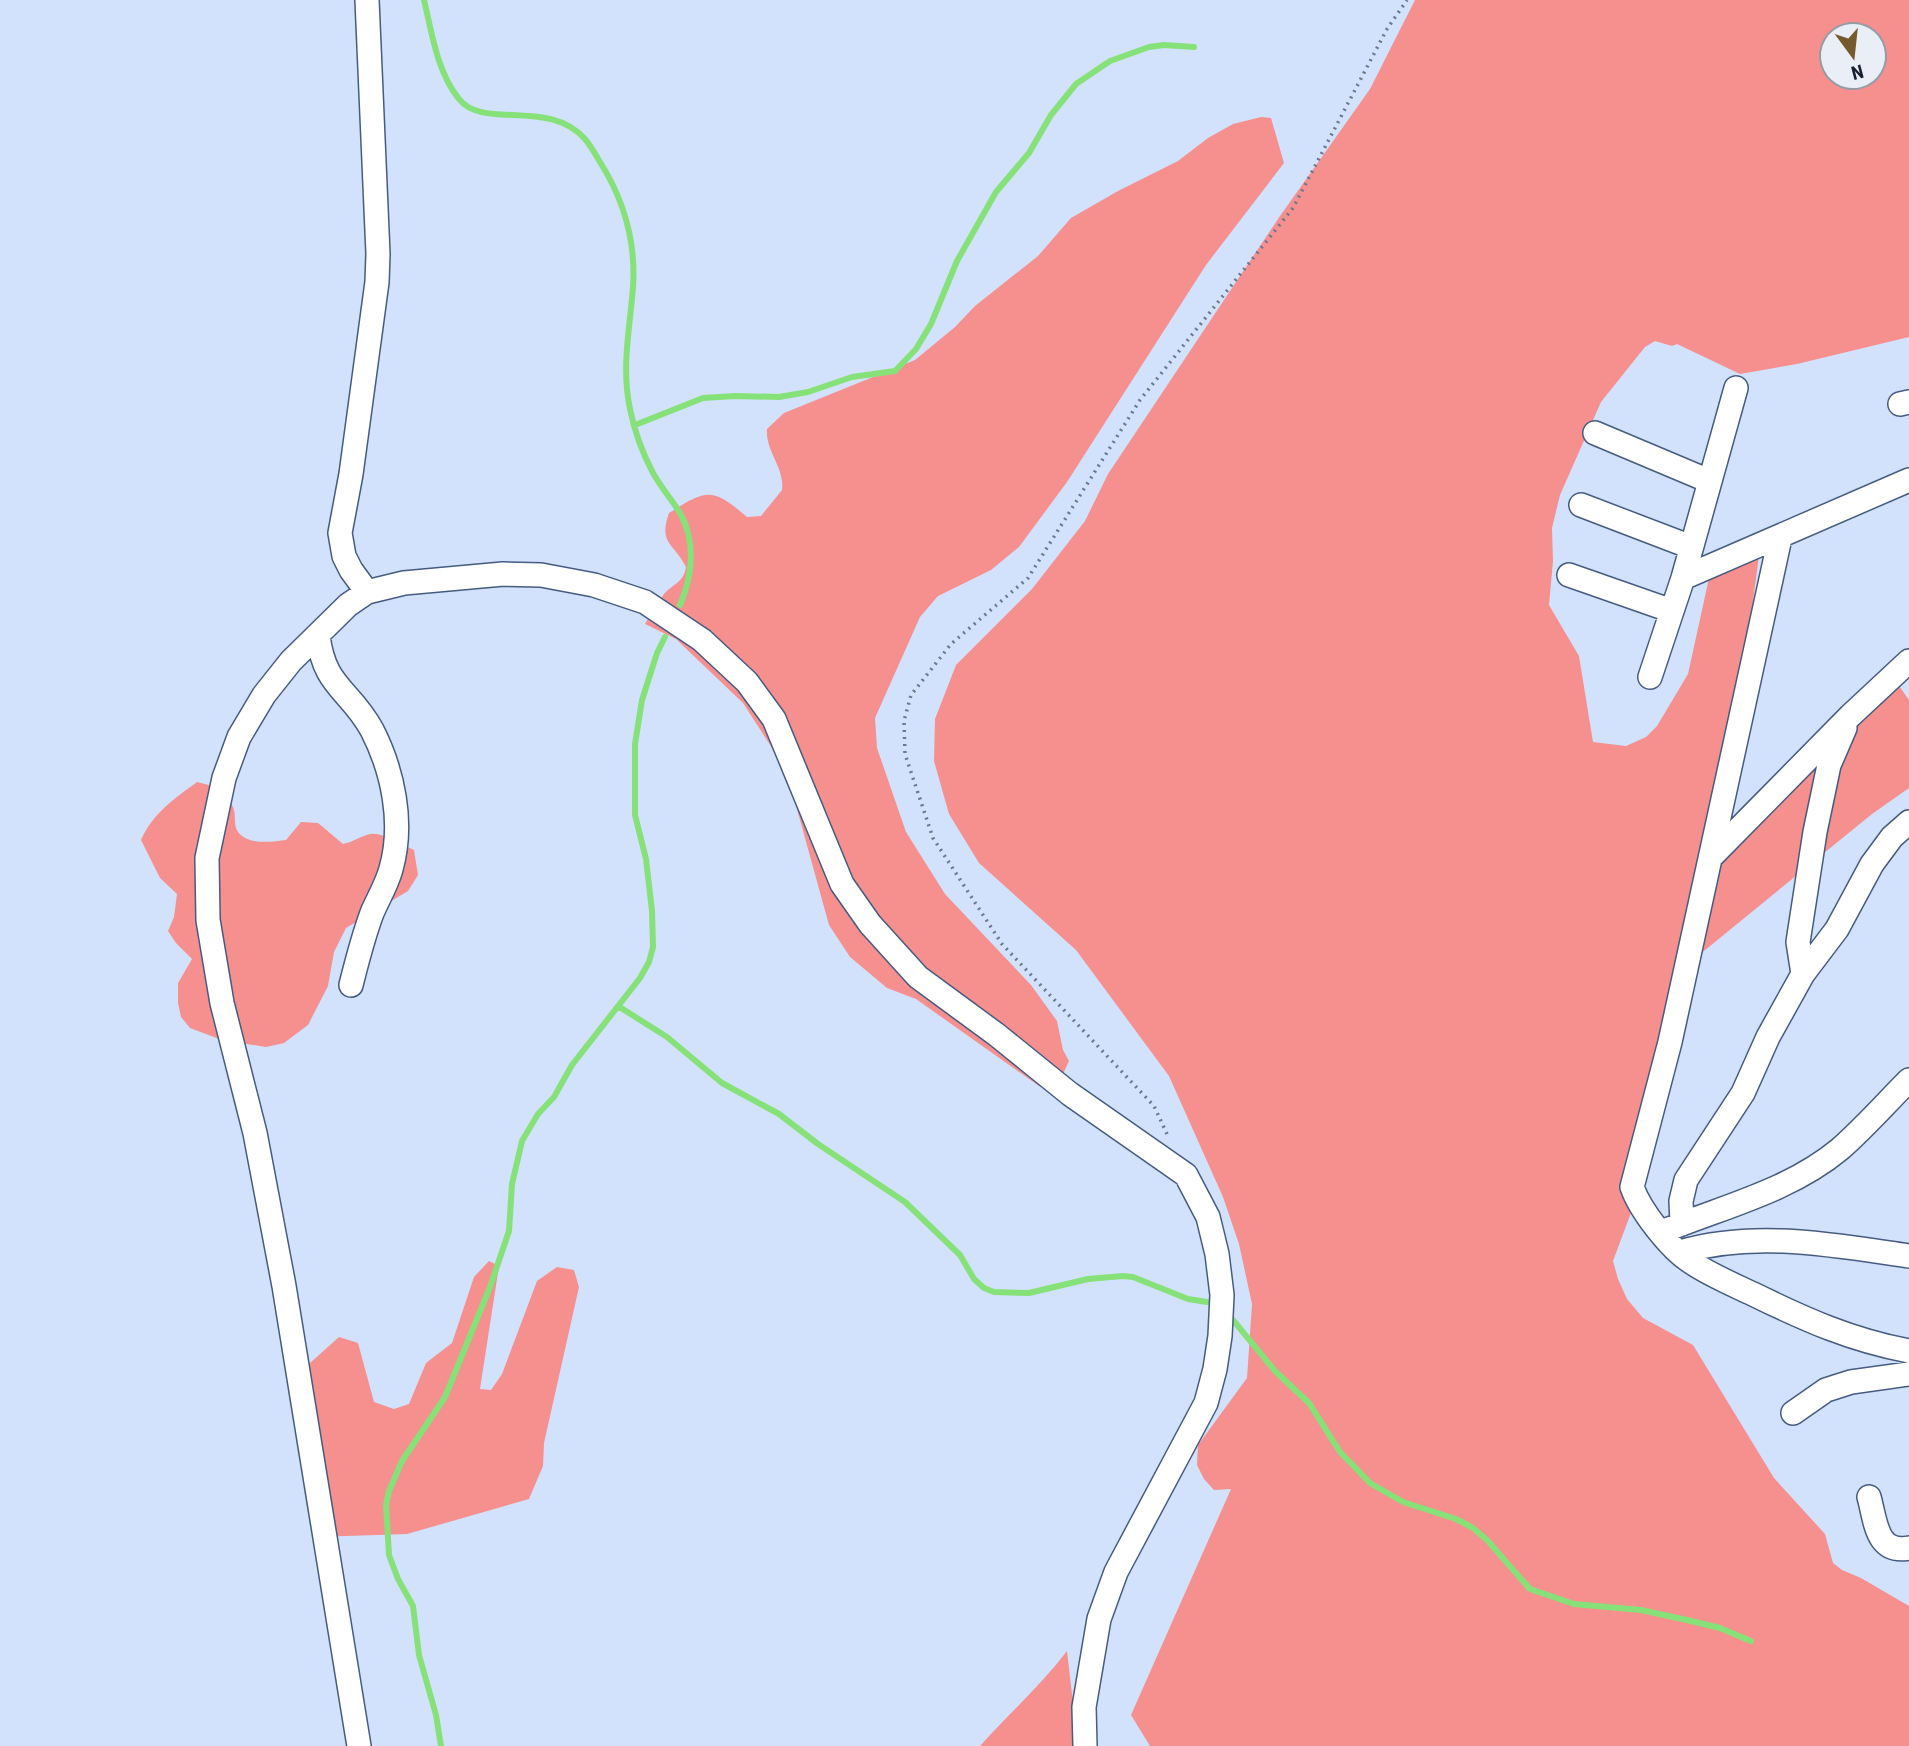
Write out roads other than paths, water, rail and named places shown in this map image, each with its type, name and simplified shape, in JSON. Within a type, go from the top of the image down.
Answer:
[{"type":"street","points":[[368,0],[377,282],[351,474],[340,533],[344,556],[368,592]]},
{"type":"street","points":[[1650,677],[1683,578],[1736,388]]},
{"type":"street","points":[[1595,433],[1709,481]]},
{"type":"street","points":[[1683,578],[1909,480]]},
{"type":"street","points":[[1581,505],[1691,547]]},
{"type":"street","points":[[1780,538],[1670,1042],[1632,1187],[1636,1198],[1672,1228],[1680,1252],[1699,1267],[1814,1324],[1876,1345],[1909,1351]]},
{"type":"street","points":[[359,1746],[284,1286],[255,1133],[222,1003],[208,920],[207,858],[224,778],[239,737],[264,695],[291,660],[348,605],[368,592],[404,583],[503,574],[541,575],[594,585],[645,602],[702,640],[747,682],[774,719],[842,884],[870,924],[918,977],[997,1035],[1070,1094],[1185,1175],[1208,1217],[1217,1254],[1222,1295],[1215,1369],[1206,1403],[1116,1572],[1099,1619],[1084,1707],[1085,1746]]},
{"type":"street","points":[[1569,575],[1672,611]]},
{"type":"street","points":[[318,635],[320,655],[325,668],[334,683],[362,712],[373,732],[385,759],[395,802],[397,824],[391,869],[371,916],[351,985]]},
{"type":"street","points":[[1712,856],[1850,716],[1909,661]]},
{"type":"street","points":[[1802,974],[1798,942],[1815,832],[1829,765],[1850,716]]},
{"type":"street","points":[[1672,1228],[1686,1180],[1743,1093],[1768,1037],[1802,974],[1837,929],[1871,864],[1892,837],[1909,822]]},
{"type":"street","points":[[1672,1228],[1750,1200],[1796,1178],[1839,1150],[1909,1080]]},
{"type":"street","points":[[1680,1252],[1707,1244],[1807,1241],[1909,1255]]},
{"type":"street","points":[[1793,1413],[1826,1390],[1851,1382],[1909,1374]]},
{"type":"street","points":[[1869,1497],[1879,1534],[1885,1544],[1893,1549],[1909,1548]]},
{"type":"waterway","points":[[424,0],[440,65],[459,99],[470,108],[484,113],[536,116],[570,127],[589,144],[616,191],[627,222],[633,270],[626,363],[627,393],[634,425],[646,458],[680,513],[689,535],[690,570],[680,605]]},
{"type":"waterway","points":[[635,425],[703,398],[779,397],[808,392],[852,377],[895,371],[916,349],[931,324],[957,261],[996,192],[1029,153],[1051,115],[1076,84],[1110,61],[1149,47],[1194,47]]},
{"type":"waterway","points":[[441,1746],[436,1715],[419,1655],[413,1606],[389,1555],[386,1505],[402,1461],[445,1397],[490,1287],[509,1231],[512,1184],[522,1141],[538,1114],[554,1097],[572,1065],[640,978],[649,962],[653,947],[652,911],[646,859],[635,815],[635,744],[642,700],[665,637]]},
{"type":"waterway","points":[[618,1006],[667,1037],[722,1083],[779,1114],[818,1144],[905,1202],[960,1255],[974,1279],[984,1288],[994,1292],[1029,1293],[1088,1279],[1123,1276],[1133,1277],[1188,1299],[1207,1302]]},
{"type":"waterway","points":[[1233,1320],[1275,1371],[1309,1403],[1340,1452],[1370,1483],[1403,1502],[1456,1519],[1473,1528],[1530,1589],[1574,1604],[1641,1610],[1687,1620],[1720,1628],[1751,1641]]}]
